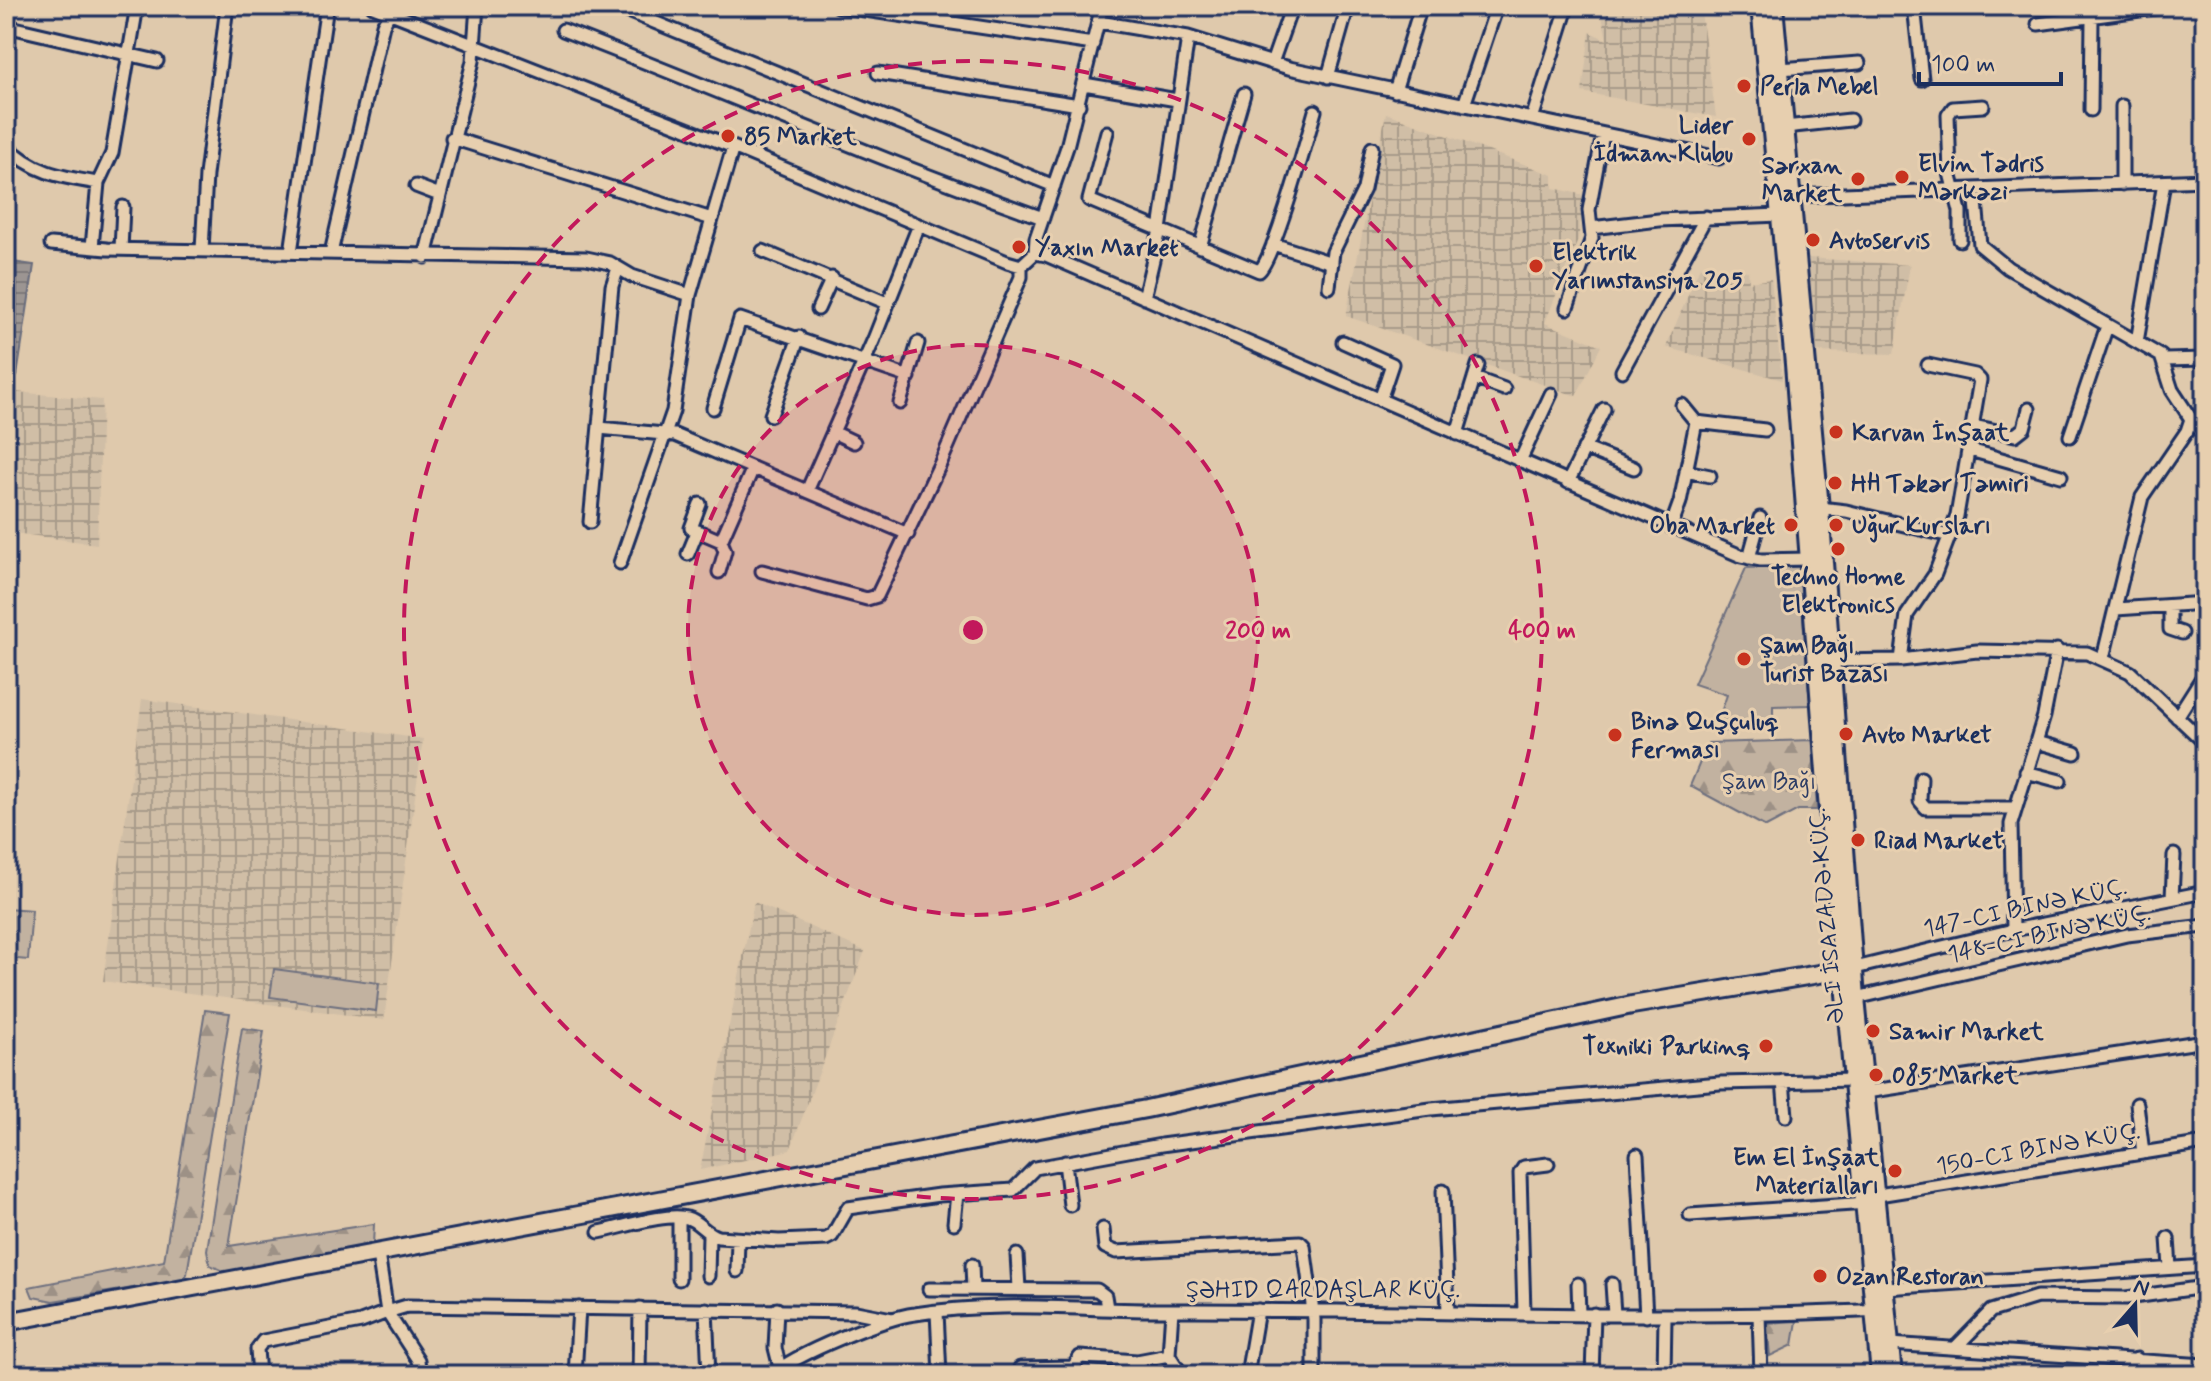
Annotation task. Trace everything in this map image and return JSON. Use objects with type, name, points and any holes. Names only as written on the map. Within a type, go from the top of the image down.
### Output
[{"type":"main road","points":[[1760,6],[1787,214]]},
{"type":"main road","points":[[1774,6],[1785,127],[1785,196]]},
{"type":"main road","name":"ƏLI İSAZADƏ KÜÇ.","points":[[1787,214],[1820,508],[1817,558],[1830,661],[1851,998],[1853,1080],[1872,1199]]},
{"type":"main road","name":"ƏLI İSAZADƏ KÜÇ.","points":[[1787,214],[1849,969]]},
{"type":"main road","points":[[6,1322],[1146,1109],[1632,1005],[1849,969]]},
{"type":"main road","name":"ƏLI İSAZADƏ KÜÇ.","points":[[1851,998],[1866,1092],[1882,1310],[1880,1375]]},
{"type":"main road","name":"ƏLI İSAZADƏ KÜÇ.","points":[[1882,1310],[1893,1375]]},
{"type":"street","points":[[92,247],[98,183],[112,153],[137,6]]},
{"type":"street","points":[[202,250],[206,175],[227,6]]},
{"type":"street","points":[[291,252],[327,6]]},
{"type":"street","points":[[373,6],[392,9],[1021,266]]},
{"type":"street","points":[[425,257],[437,194],[473,61],[477,6]]},
{"type":"street","points":[[615,6],[1054,186]]},
{"type":"street","points":[[838,6],[1093,44]]},
{"type":"street","points":[[762,571],[873,600],[908,534],[1021,277],[1021,266],[1035,253],[1079,105],[1102,6]]},
{"type":"street","points":[[1272,63],[1292,6]]},
{"type":"street","points":[[1328,77],[1348,6]]},
{"type":"street","points":[[1395,91],[1421,6]]},
{"type":"street","points":[[1464,105],[1497,6]]},
{"type":"street","points":[[1914,6],[1922,79]]},
{"type":"street","points":[[2038,24],[2169,6]]},
{"type":"street","points":[[331,253],[379,40],[392,9]]},
{"type":"street","points":[[1532,119],[1565,14]]},
{"type":"street","points":[[2091,110],[2092,19]]},
{"type":"street","points":[[1099,22],[1188,37],[1328,77],[1719,158]]},
{"type":"street","points":[[6,26],[157,61]]},
{"type":"street","points":[[563,30],[711,87],[851,147],[1043,218]]},
{"type":"street","points":[[1144,298],[1160,230],[1188,37]]},
{"type":"street","points":[[1780,69],[1859,63]]},
{"type":"street","points":[[878,73],[1079,105]]},
{"type":"street","points":[[1084,84],[1177,100]]},
{"type":"street","points":[[1200,247],[1244,94]]},
{"type":"street","points":[[1960,240],[1960,211],[1950,173],[1949,111],[1983,106]]},
{"type":"street","points":[[2122,106],[2122,184]]},
{"type":"street","points":[[1107,132],[1089,200],[1259,271],[1264,268],[1273,244],[1315,111]]},
{"type":"street","points":[[1785,127],[1850,120]]},
{"type":"street","points":[[1567,308],[1589,249],[1589,210],[1603,134]]},
{"type":"street","points":[[452,138],[712,219]]},
{"type":"street","points":[[6,145],[22,160],[45,174],[98,183]]},
{"type":"street","points":[[620,563],[666,433],[679,383],[690,295],[733,147]]},
{"type":"street","points":[[1329,287],[1336,243],[1364,189],[1372,148]]},
{"type":"street","points":[[1785,196],[2205,180]]},
{"type":"street","points":[[2137,342],[2164,182]]},
{"type":"street","points":[[416,186],[437,194]]},
{"type":"street","points":[[1975,190],[1977,239],[1985,250],[2164,360],[2205,359]]},
{"type":"street","points":[[121,249],[123,207]]},
{"type":"street","points":[[1591,228],[1706,217],[1787,214]]},
{"type":"street","points":[[1622,371],[1706,217]]},
{"type":"street","points":[[807,491],[919,225]]},
{"type":"street","points":[[51,244],[121,249],[425,257],[586,258],[600,260],[690,295]]},
{"type":"street","points":[[1273,244],[1332,263]]},
{"type":"street","points":[[763,251],[887,303]]},
{"type":"street","points":[[1035,253],[1749,558],[1817,558]]},
{"type":"street","points":[[590,522],[612,286],[618,268]]},
{"type":"street","points":[[818,309],[832,278]]},
{"type":"street","points":[[713,408],[736,322],[745,319],[909,377]]},
{"type":"street","points":[[2070,436],[2107,326]]},
{"type":"street","points":[[771,415],[799,337]]},
{"type":"street","points":[[1343,342],[1392,364],[1380,400]]},
{"type":"street","points":[[900,403],[918,343]]},
{"type":"street","points":[[2164,360],[2165,374],[2189,414],[2191,423],[2205,432]]},
{"type":"street","points":[[1457,434],[1478,365]]},
{"type":"street","points":[[1901,660],[1907,615],[1935,574],[1962,498],[1979,377],[1928,365]]},
{"type":"street","points":[[1474,378],[1504,389]]},
{"type":"street","points":[[1520,461],[1551,394]]},
{"type":"street","points":[[1682,405],[1696,422],[1765,430]]},
{"type":"street","points":[[1568,482],[1604,409]]},
{"type":"street","points":[[1974,426],[2015,435],[2024,428],[2029,409]]},
{"type":"street","points":[[1671,527],[1696,422]]},
{"type":"street","points":[[2103,658],[2142,497],[2191,423]]},
{"type":"street","points":[[599,428],[666,433],[908,534]]},
{"type":"street","points":[[833,432],[854,442]]},
{"type":"street","points":[[1584,448],[1634,468]]},
{"type":"street","points":[[1970,450],[2061,476]]},
{"type":"street","points":[[721,541],[753,468]]},
{"type":"street","points":[[1686,471],[1710,476]]},
{"type":"street","points":[[700,504],[691,528],[721,541],[726,547],[719,572]]},
{"type":"street","points":[[1820,508],[1846,511],[1950,536]]},
{"type":"street","points":[[1749,558],[1760,518]]},
{"type":"street","points":[[688,554],[697,532]]},
{"type":"street","points":[[2116,609],[2170,608],[2205,603]]},
{"type":"street","points":[[2170,608],[2170,629],[2182,633]]},
{"type":"street","points":[[2013,930],[2010,842],[2014,808],[2037,742],[2057,650]]},
{"type":"street","points":[[1830,661],[1901,660],[1977,651],[2057,650],[2103,658],[2130,672],[2205,743]]},
{"type":"street","points":[[2177,717],[2205,673]]},
{"type":"street","points":[[2037,742],[2075,753]]},
{"type":"street","points":[[2026,772],[2060,781]]},
{"type":"street","points":[[1921,778],[1920,801],[1926,808],[2014,808]]},
{"type":"street","points":[[2172,898],[2174,855]]},
{"type":"street","name":"147-CI BINƏ KÜÇ.","points":[[1849,969],[2013,930],[2205,892]]},
{"type":"street","name":"148-CI BINƏ KÜÇ.","points":[[1851,998],[2127,935],[2205,926]]},
{"type":"street","points":[[1866,1092],[2205,1041]]},
{"type":"street","points":[[599,1232],[679,1217],[693,1221],[709,1235],[738,1239],[826,1239],[832,1236],[848,1208],[1013,1190],[1035,1168],[1161,1145],[1444,1107],[1720,1083],[1853,1080]]},
{"type":"street","points":[[1783,1081],[1786,1116]]},
{"type":"street","points":[[2137,1104],[2143,1153]]},
{"type":"street","name":"150-CI BINƏ KÜÇ.","points":[[1690,1215],[1872,1199],[2205,1143]]},
{"type":"street","points":[[1637,1155],[1646,1316]]},
{"type":"street","points":[[1065,1162],[1070,1205]]},
{"type":"street","points":[[1524,1312],[1520,1173],[1524,1167],[1548,1164]]},
{"type":"street","points":[[1443,1191],[1448,1311]]},
{"type":"street","points":[[954,1223],[957,1194]]},
{"type":"street","points":[[679,1217],[679,1279]]},
{"type":"street","points":[[1103,1229],[1105,1247],[1116,1252],[1300,1242],[1304,1246],[1313,1310],[1314,1375]]},
{"type":"street","points":[[708,1276],[709,1235]]},
{"type":"street","points":[[2168,1238],[2170,1268]]},
{"type":"street","points":[[737,1271],[738,1239]]},
{"type":"street","points":[[378,1254],[387,1312],[418,1360],[420,1375]]},
{"type":"street","points":[[1017,1255],[1019,1288]]},
{"type":"street","points":[[972,1265],[973,1289]]},
{"type":"street","points":[[1880,1288],[2205,1266]]},
{"type":"street","points":[[1578,1284],[1579,1314]]},
{"type":"street","points":[[1612,1284],[1614,1314]]},
{"type":"street","points":[[1957,1346],[1991,1311],[2037,1297],[2126,1298],[2205,1287]]},
{"type":"street","points":[[929,1289],[1097,1290],[1105,1296],[1107,1308]]},
{"type":"street","points":[[256,1374],[257,1349],[263,1341],[361,1322],[407,1306],[777,1309],[876,1313],[892,1319]]},
{"type":"street","points":[[575,1375],[579,1308]]},
{"type":"street","points":[[639,1375],[640,1308]]},
{"type":"street","name":"ŞƏHID QARDAŞLAR KÜÇ.","points":[[776,1371],[892,1319],[937,1312],[1107,1308],[1524,1312],[1665,1317],[1882,1310]]},
{"type":"street","points":[[706,1309],[709,1375]]},
{"type":"street","points":[[776,1371],[777,1309]]},
{"type":"street","points":[[1172,1310],[1169,1355],[1180,1372],[1192,1375]]},
{"type":"street","points":[[1247,1375],[1258,1310]]},
{"type":"street","points":[[937,1312],[940,1375]]},
{"type":"street","points":[[1592,1375],[1594,1314]]},
{"type":"street","points":[[1759,1315],[1761,1375]]},
{"type":"street","points":[[1664,1375],[1665,1317]]},
{"type":"street","points":[[1890,1344],[1957,1346],[2205,1365]]},
{"type":"street","points":[[1020,1368],[1073,1371],[1080,1357],[1137,1361],[1169,1355]]},
{"type":"street","points":[[2137,1359],[2137,1375]]},
{"type":"shaded area","points":[[1600,6],[1700,6],[1716,117],[1582,92],[1590,32],[1607,40]]},
{"type":"shaded area","name":"Elektrik Yarımstansiya 205","points":[[1386,113],[1553,175],[1553,188],[1584,195],[1578,240],[1545,323],[1601,346],[1576,396],[1346,316]]},
{"type":"shaded area","points":[[1809,258],[1910,265],[1894,354],[1817,352]]},
{"type":"shaded area","points":[[6,261],[34,265],[17,376],[6,374]]},
{"type":"shaded area","points":[[1700,267],[1748,271],[1749,282],[1771,279],[1782,380],[1666,347]]},
{"type":"shaded area","points":[[6,391],[102,400],[97,544],[6,532]]},
{"type":"shaded area","points":[[142,699],[423,739],[384,1020],[103,981]]},
{"type":"shaded area","points":[[754,902],[865,951],[790,1150],[700,1170]]},
{"type":"green space","points":[[1799,566],[1810,705],[1773,706],[1773,729],[1720,731],[1719,718],[1727,695],[1694,684],[1746,568]]},
{"type":"green space","name":"Şam Bağı","points":[[1813,740],[1817,810],[1798,810],[1766,827],[1690,786],[1708,743]]},
{"type":"green space","points":[[6,908],[32,910],[28,960],[6,958]]},
{"type":"green space","points":[[274,969],[379,983],[376,1011],[270,997]]},
{"type":"green space","points":[[205,1010],[230,1013],[187,1274],[182,1280],[53,1301],[33,1297],[29,1287],[164,1261]]},
{"type":"green space","points":[[242,1028],[264,1031],[229,1246],[374,1224],[373,1245],[226,1272],[210,1265],[207,1250]]},
{"type":"green space","points":[[1797,1321],[1793,1345],[1770,1356],[1767,1323]]},
{"type":"place","name":"Perla Mebel","points":[[1744,86]]},
{"type":"place","name":"85 Market","points":[[728,136]]},
{"type":"place","name":"Lider İdman Klubu","points":[[1749,139]]},
{"type":"place","name":"Elvin Tədris Mərkəzi","points":[[1902,177]]},
{"type":"place","name":"Sərxan Market","points":[[1858,179]]},
{"type":"place","name":"Avtoservis","points":[[1813,240]]},
{"type":"place","name":"Yaxın Market","points":[[1019,247]]},
{"type":"place","name":"Elektrik Yarımstansiya 205","points":[[1536,266]]},
{"type":"place","name":"Karvan İnşaat","points":[[1836,432]]},
{"type":"place","name":"HH Təkər Təmiri","points":[[1835,483]]},
{"type":"place","name":"Oba Market","points":[[1791,525]]},
{"type":"place","name":"Uğur Kursları","points":[[1836,525]]},
{"type":"place","name":"Techno Home Elektronics","points":[[1838,549]]},
{"type":"place","name":"Şam Bağı Turist Bazası","points":[[1744,659]]},
{"type":"place","name":"Avto Market","points":[[1846,734]]},
{"type":"place","name":"Binə Quşçuluq Ferması","points":[[1615,735]]},
{"type":"place","name":"Riad Market","points":[[1858,840]]},
{"type":"place","name":"Samir Market","points":[[1873,1031]]},
{"type":"place","name":"Texniki Parkinq","points":[[1766,1046]]},
{"type":"place","name":"085 Market","points":[[1876,1075]]},
{"type":"place","name":"Em El İnşaat Materialları","points":[[1895,1171]]},
{"type":"place","name":"Ozan Restoran","points":[[1820,1276]]}]
